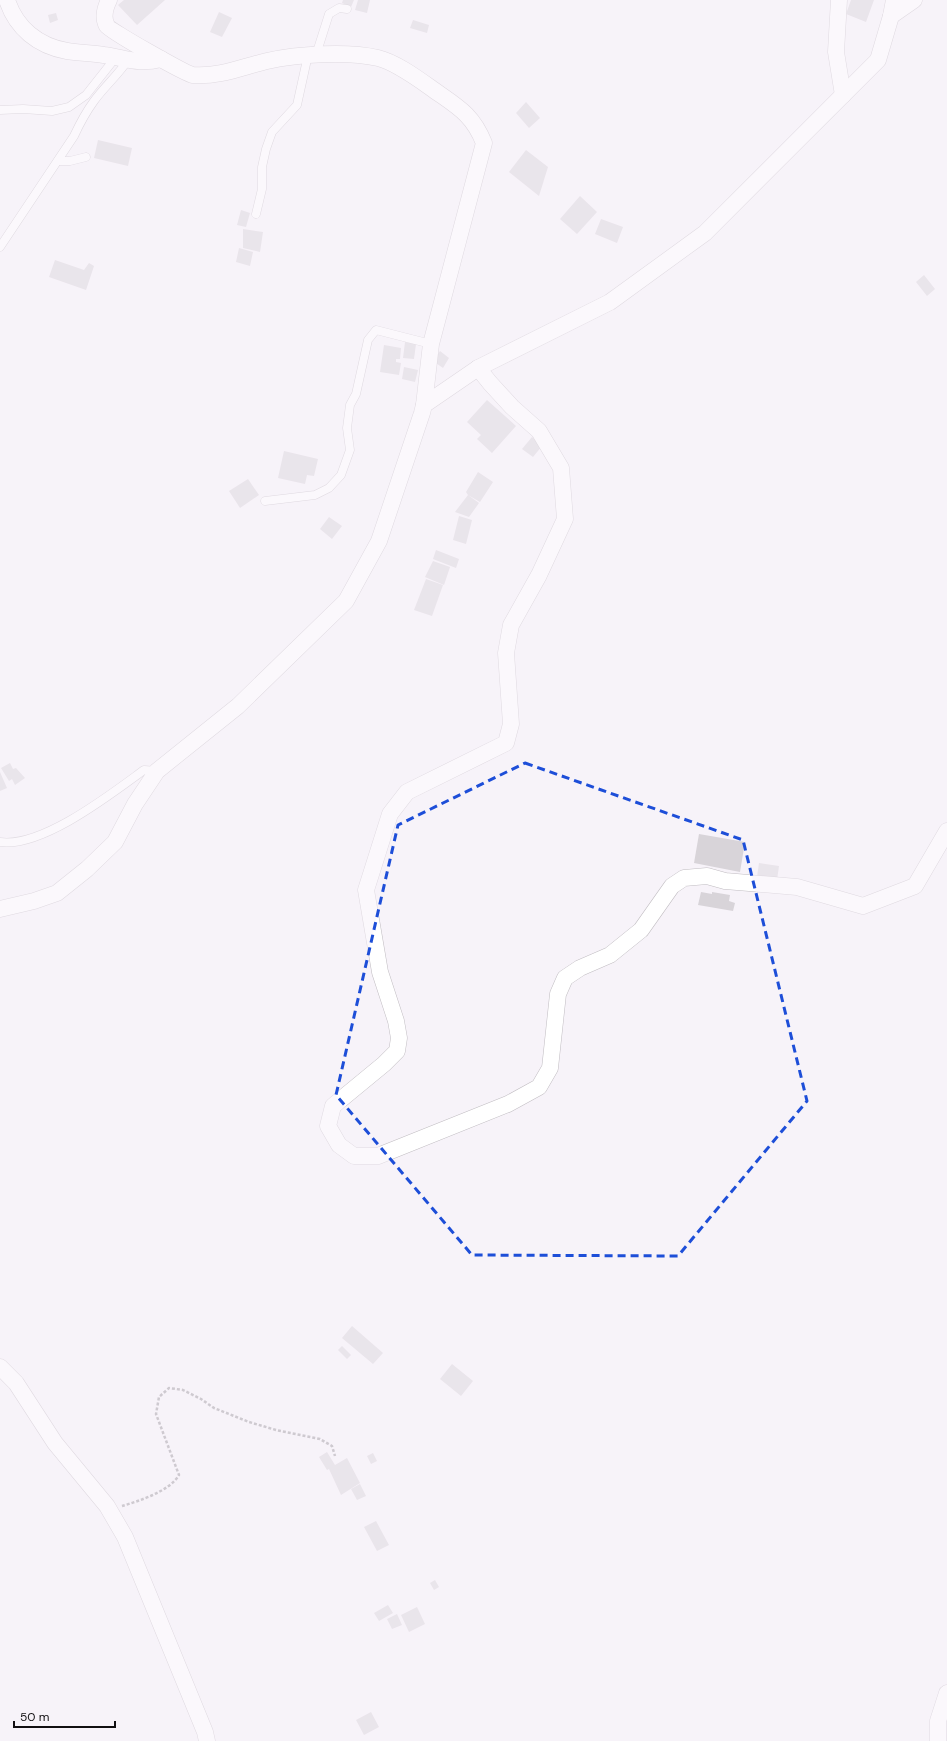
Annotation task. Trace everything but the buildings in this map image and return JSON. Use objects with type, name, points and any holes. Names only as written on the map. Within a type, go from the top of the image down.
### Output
[{"type":"street","points":[[7,0],[11,10],[24,31],[44,44],[66,51],[148,63],[161,59]]},
{"type":"street","points":[[0,909],[34,901],[57,893],[87,869],[115,842],[135,804],[157,771],[238,706],[346,601],[378,541],[422,413],[431,344],[484,143],[478,130],[465,112],[410,74],[380,58],[344,53],[312,55],[268,60],[224,73],[192,75],[169,65],[140,46],[114,33],[107,27],[104,15],[109,0]]},
{"type":"street","points":[[839,0],[836,52],[844,95]]},
{"type":"street","points":[[424,405],[478,368],[610,302],[705,233],[878,60],[891,16],[894,0]]},
{"type":"street","points":[[891,16],[914,0]]},
{"type":"street","points":[[478,368],[490,384],[539,431],[543,437],[560,468],[565,519],[539,575],[511,625],[506,653],[511,724],[506,743],[407,792],[390,814],[366,890],[380,972],[396,1021],[399,1038],[397,1051],[333,1106],[328,1126],[339,1145],[354,1156],[378,1156],[508,1104],[539,1087],[550,1068],[558,994],[565,978],[580,968],[610,955],[641,930],[672,886],[684,878],[707,876],[725,881],[797,887],[863,906],[915,886],[947,831]]},
{"type":"street","points":[[0,1367],[16,1383],[55,1443],[113,1514],[125,1537],[205,1732],[207,1741]]},
{"type":"street","points":[[938,1741],[938,1721],[947,1693]]},
{"type":"lane","points":[[256,214],[262,189],[262,167],[272,132],[297,106],[312,55],[329,14],[339,8],[347,9]]},
{"type":"lane","points":[[0,110],[23,109],[52,111],[69,107],[86,95],[122,58]]},
{"type":"lane","points":[[0,247],[58,161],[95,100],[121,71],[122,58]]},
{"type":"lane","points":[[58,161],[86,157]]},
{"type":"lane","points":[[264,501],[316,495],[329,488],[341,475],[350,450],[347,428],[350,405],[356,394],[368,340],[376,330],[431,344]]},
{"type":"lane","points":[[0,842],[10,844],[42,834],[103,801],[144,770],[157,771]]},
{"type":"path","points":[[113,1514],[122,1506],[140,1501],[175,1482],[179,1475],[156,1414],[159,1397],[170,1388],[183,1390],[201,1398],[214,1408],[249,1422],[276,1430],[320,1439],[332,1446],[334,1456]]},
{"type":"highlighted area","points":[[525,763],[743,840],[807,1101],[678,1256],[472,1255],[336,1095],[398,825]]}]
